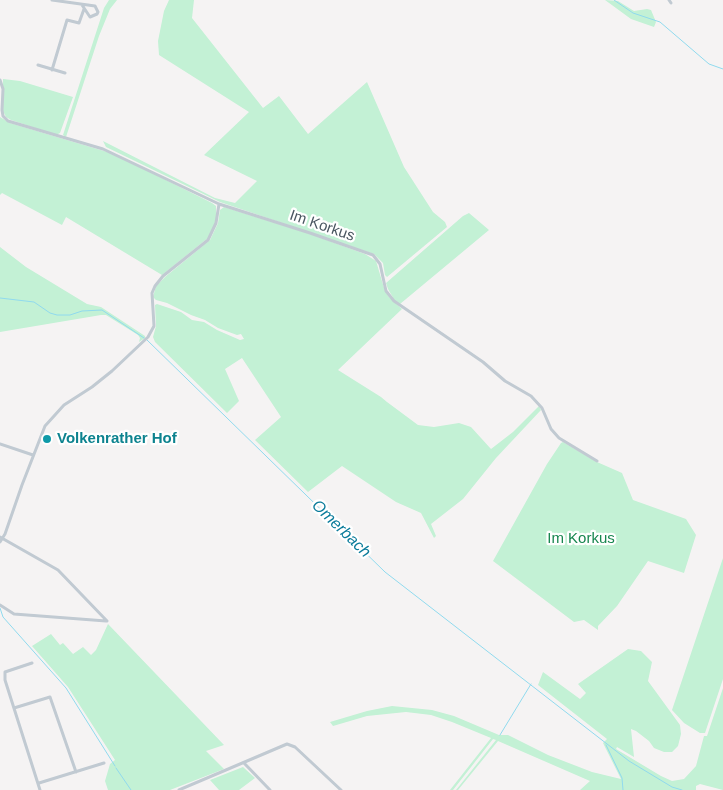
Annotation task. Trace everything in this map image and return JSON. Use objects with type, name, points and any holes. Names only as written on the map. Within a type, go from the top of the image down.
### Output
[{"type":"street","points":[[52,0],[82,4],[95,6],[98,12],[90,17],[82,4]]},
{"type":"street","points":[[52,70],[67,20],[79,23],[84,9]]},
{"type":"street","points":[[38,66],[65,73]]},
{"type":"street","name":"Im Korkus","points":[[0,80],[2,86],[2,112],[4,118],[10,122],[103,149],[219,204],[301,230],[373,256],[380,264],[386,291],[394,302],[476,357],[505,381],[531,396],[542,408],[551,429],[559,438],[597,461]]},
{"type":"street","points":[[0,605],[14,614],[107,621],[58,570],[1,539],[45,426],[64,405],[112,371],[146,339],[154,326],[152,292],[155,286],[163,276],[208,240],[216,222],[219,204]]},
{"type":"street","points":[[0,444],[33,455]]},
{"type":"street","points":[[32,662],[5,672],[5,680],[40,790]]},
{"type":"street","points":[[14,708],[50,697],[76,772]]},
{"type":"street","points":[[179,790],[189,788],[249,759],[286,744],[295,747],[341,790]]},
{"type":"street","points":[[38,783],[104,763]]},
{"type":"street","points":[[244,763],[270,790]]},
{"type":"green space","points":[[109,0],[117,0],[110,9],[99,36],[66,137],[63,135],[104,8]]},
{"type":"green space","points":[[169,0],[194,0],[192,18],[263,108],[279,96],[308,134],[367,82],[404,167],[433,212],[445,222],[447,227],[387,277],[383,263],[374,254],[220,202],[106,147],[103,141],[215,198],[235,203],[257,181],[204,155],[249,112],[159,55],[158,41],[164,11]]},
{"type":"green space","points":[[605,0],[618,1],[634,11],[651,10],[656,22],[654,27],[631,19]]},
{"type":"green space","points":[[3,79],[20,81],[73,97],[60,133],[56,135],[6,117],[2,109]]},
{"type":"green space","points":[[0,117],[10,123],[114,154],[212,203],[216,206],[216,222],[208,238],[162,275],[66,217],[62,225],[2,193],[0,195]]},
{"type":"green space","points":[[224,207],[310,234],[365,254],[376,261],[385,291],[402,309],[338,370],[381,397],[418,425],[434,427],[459,423],[471,427],[491,449],[513,432],[539,406],[541,410],[496,458],[463,499],[431,524],[436,536],[434,538],[421,513],[396,502],[342,466],[308,492],[255,440],[281,417],[242,358],[225,369],[239,401],[227,413],[155,342],[153,337],[156,326],[155,305],[157,304],[181,312],[192,320],[204,322],[240,340],[244,339],[241,334],[237,335],[218,328],[205,320],[156,300],[153,297],[156,286],[165,277],[210,240],[218,223],[220,210]]},
{"type":"green space","points":[[469,213],[489,230],[400,304],[395,301],[386,283],[463,216]]},
{"type":"green space","points":[[0,247],[26,267],[87,304],[101,307],[145,336],[145,338],[139,342],[140,338],[138,335],[106,315],[0,332]]},
{"type":"green space","name":"Im Korkus","points":[[563,442],[597,462],[622,473],[633,500],[686,519],[696,535],[684,573],[648,561],[617,606],[598,626],[598,630],[584,620],[574,622],[493,561],[547,464]]},
{"type":"green space","points":[[723,558],[723,679],[705,733],[700,733],[684,723],[672,710]]},
{"type":"green space","points":[[108,624],[224,745],[206,751],[224,769],[170,790],[108,790],[105,781],[110,764],[115,760],[68,687],[32,646],[51,634],[60,645],[63,643],[73,654],[83,647],[91,655],[96,650]]},
{"type":"green space","points":[[628,649],[641,651],[652,662],[648,681],[680,725],[681,734],[678,746],[672,752],[664,752],[654,748],[649,741],[631,729],[634,757],[617,747],[616,749],[672,781],[684,779],[696,766],[704,736],[707,736],[723,688],[723,790],[700,784],[696,786],[696,790],[580,790],[590,781],[498,741],[458,790],[456,790],[496,740],[493,739],[453,790],[450,790],[491,738],[431,715],[406,712],[367,716],[333,726],[330,722],[392,706],[432,710],[454,716],[499,735],[508,735],[548,755],[592,772],[621,779],[603,743],[607,739],[538,685],[543,672],[580,699],[586,693],[578,684]]},
{"type":"green space","points":[[243,767],[255,778],[239,790],[219,790],[210,780]]},
{"type":"waterway","points":[[614,0],[633,13],[660,22],[709,64],[723,69]]},
{"type":"waterway","name":"Omerbach","points":[[0,298],[34,302],[50,313],[57,315],[102,310],[144,338]]},
{"type":"waterway","name":"Omerbach","points":[[147,340],[385,572],[629,761],[672,787],[682,790]]},
{"type":"waterway","points":[[0,608],[3,617],[66,688],[115,766]]},
{"type":"waterway","points":[[500,735],[531,684]]},
{"type":"waterway","points":[[606,745],[622,778],[623,790]]},
{"type":"waterway","points":[[116,768],[131,790]]},
{"type":"place","name":"Volkenrather Hof","points":[[47,439]]}]
